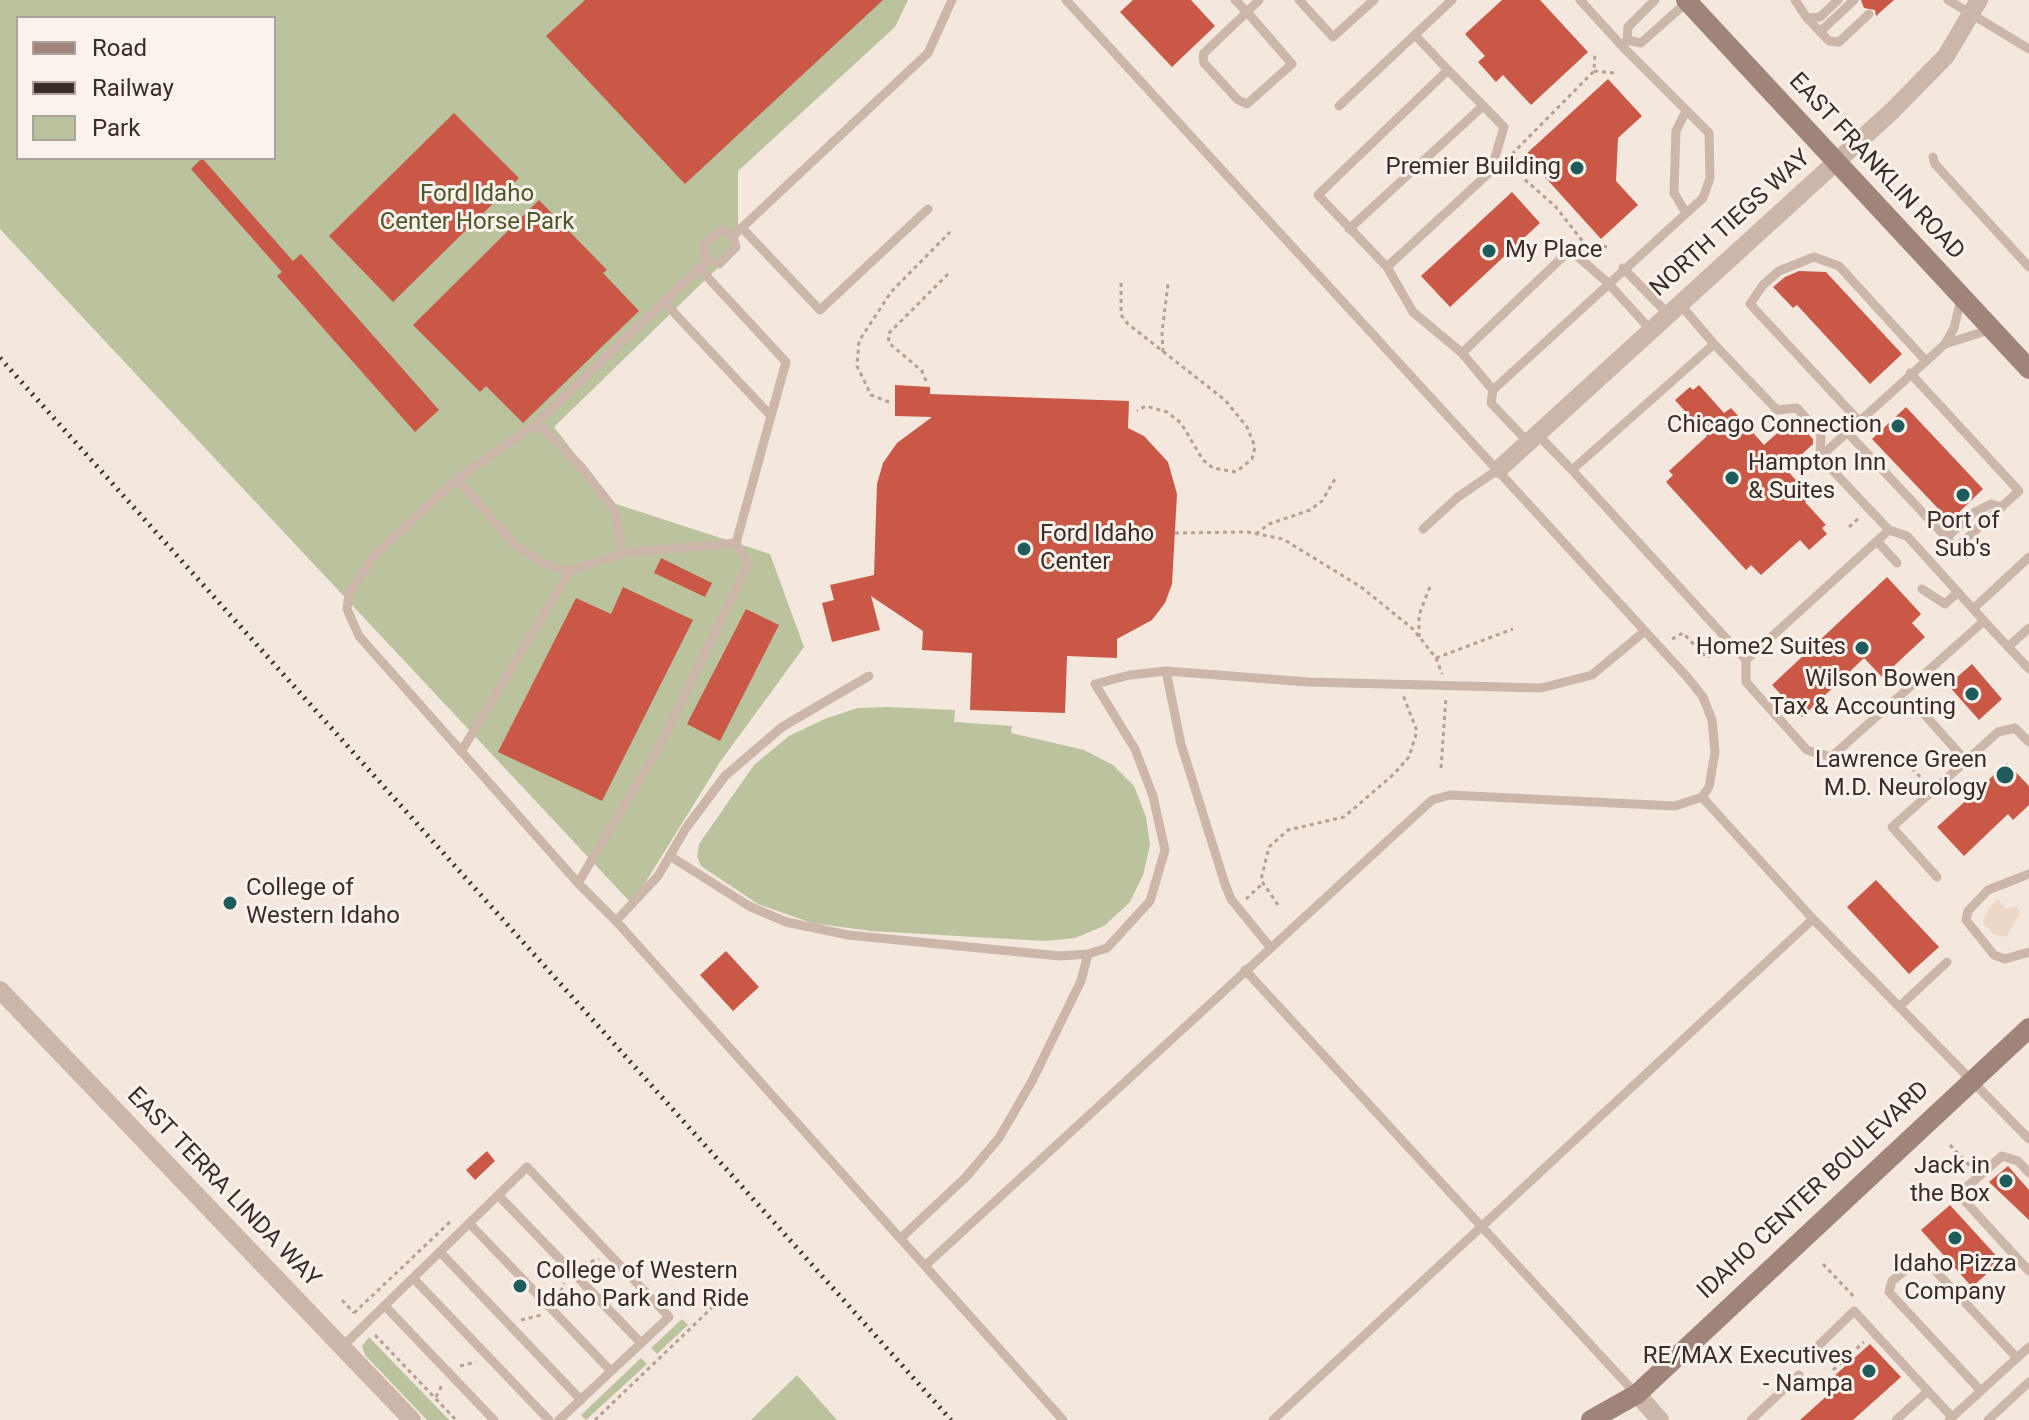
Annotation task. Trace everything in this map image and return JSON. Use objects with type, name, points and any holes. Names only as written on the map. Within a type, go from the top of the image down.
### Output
[{"type":"main road","name":"EAST FRANKLIN ROAD","points":[[1686,1],[2028,367]]},
{"type":"main road","name":"IDAHO CENTER BOULEVARD","points":[[1620,1420],[1637,1394],[2029,1028]]},
{"type":"main road","name":"IDAHO CENTER BOULEVARD","points":[[1591,1420],[1637,1394]]},
{"type":"street","name":"NORTH TIEGS WAY","points":[[1499,469],[1835,162],[1946,56],[1976,7]]},
{"type":"street","name":"EAST TERRA LINDA WAY","points":[[0,990],[412,1420]]},
{"type":"street","points":[[1637,1394],[1660,1420]]},
{"type":"lane","points":[[733,236],[928,53],[952,0]]},
{"type":"lane","points":[[927,1264],[1432,800],[1450,795],[1490,795],[1675,806],[1702,797],[1709,787],[1715,752],[1712,720],[1703,697],[1659,646],[1066,0]]},
{"type":"lane","points":[[1235,0],[1247,12],[1292,64],[1247,104],[1238,100],[1204,63],[1203,57],[1247,12],[1259,0]]},
{"type":"lane","points":[[1299,0],[1333,37],[1374,0]]},
{"type":"lane","points":[[1339,106],[1452,0]]},
{"type":"lane","points":[[1580,0],[1624,43],[1685,113],[1709,133],[1710,178],[1703,198],[1607,282],[1493,390],[1491,403],[1572,470],[1746,660],[1746,682],[1807,750],[1831,757],[1984,621]]},
{"type":"lane","points":[[1624,43],[1628,27],[1655,0]]},
{"type":"lane","points":[[1795,0],[1829,41],[1839,42],[1869,14]]},
{"type":"lane","points":[[1807,18],[1820,17],[1838,0]]},
{"type":"lane","points":[[1820,32],[1854,0]]},
{"type":"lane","points":[[1948,0],[1976,7],[2029,49]]},
{"type":"lane","points":[[1624,43],[1641,43],[1686,1]]},
{"type":"lane","points":[[1387,267],[1491,171],[1504,127],[1415,35]]},
{"type":"lane","points":[[1448,70],[1318,195],[1387,267],[1413,312],[1462,353],[1493,390]]},
{"type":"lane","points":[[1349,229],[1483,106]]},
{"type":"lane","points":[[1685,113],[1676,131],[1674,193],[1686,213]]},
{"type":"lane","points":[[1933,157],[1935,164],[2029,267]]},
{"type":"lane","points":[[742,228],[820,310],[928,209]]},
{"type":"lane","points":[[721,230],[733,236],[736,247],[719,264],[708,260],[703,245],[721,230]]},
{"type":"lane","points":[[1462,353],[1570,250],[1607,282],[1650,329]]},
{"type":"lane","points":[[1859,421],[1750,304],[1779,271],[1814,257],[1839,266],[1925,360]]},
{"type":"lane","points":[[708,260],[533,426],[457,479],[374,556],[349,593],[347,609],[359,636],[461,752],[927,1264],[1063,1420]]},
{"type":"lane","points":[[578,883],[661,744],[748,564],[736,543],[786,362],[699,268]]},
{"type":"lane","points":[[1623,268],[1714,344],[1777,410],[1797,408],[1821,435],[1820,457],[1889,530],[1907,536],[2029,669]]},
{"type":"lane","points":[[1945,344],[1960,309],[1961,296]]},
{"type":"lane","points":[[664,302],[771,416]]},
{"type":"lane","points":[[1820,457],[1945,344],[1992,329]]},
{"type":"lane","points":[[1572,470],[1714,344]]},
{"type":"lane","points":[[1847,432],[1956,548],[2002,507],[2019,491],[1910,373]]},
{"type":"lane","points":[[533,426],[544,429],[582,468],[614,509],[623,553]]},
{"type":"lane","points":[[1423,529],[1458,497],[1499,469]]},
{"type":"lane","points":[[457,479],[516,546],[543,563],[570,571],[623,553],[736,543]]},
{"type":"lane","points":[[1946,538],[1973,513],[1991,504],[2002,507]]},
{"type":"lane","points":[[1746,660],[1889,530]]},
{"type":"lane","points":[[1877,541],[1897,563]]},
{"type":"lane","points":[[1973,609],[2029,557]]},
{"type":"lane","points":[[461,752],[570,571]]},
{"type":"lane","points":[[1922,589],[1945,604],[1958,592]]},
{"type":"lane","points":[[2008,647],[2029,628]]},
{"type":"lane","points":[[670,856],[749,906],[786,922],[863,937],[1060,956],[1088,954],[1107,948],[1150,901],[1165,850],[1153,796],[1135,749],[1095,684],[1130,675],[1166,671],[1398,684],[1541,688],[1568,684],[1592,675],[1645,631]]},
{"type":"lane","points":[[1166,671],[1181,744],[1225,884],[1237,907],[1270,947]]},
{"type":"lane","points":[[616,921],[658,876],[686,828],[725,776],[782,727],[869,676]]},
{"type":"lane","points":[[1916,705],[1966,761]]},
{"type":"lane","points":[[1937,877],[1892,827],[1998,732],[2015,728],[2029,742]]},
{"type":"lane","points":[[1702,797],[1813,919],[2029,1139]]},
{"type":"lane","points":[[2029,874],[1988,890],[1968,911],[1966,920],[1994,955],[2005,959],[2029,952]]},
{"type":"lane","points":[[1273,1420],[1813,919]]},
{"type":"lane","points":[[902,1237],[966,1177],[999,1138],[1032,1081],[1081,981],[1088,954]]},
{"type":"lane","points":[[1900,1006],[1947,962]]},
{"type":"lane","points":[[1245,970],[1637,1394]]},
{"type":"lane","points":[[2029,1173],[2018,1161],[2002,1156],[1961,1192],[1963,1199],[2029,1271]]},
{"type":"lane","points":[[342,1347],[527,1167],[669,1317],[559,1420]]},
{"type":"lane","points":[[498,1195],[641,1343]]},
{"type":"lane","points":[[469,1223],[611,1371]]},
{"type":"lane","points":[[440,1252],[581,1400]]},
{"type":"lane","points":[[1981,1391],[1889,1292],[1892,1281],[1917,1260],[1927,1262],[2017,1358]]},
{"type":"lane","points":[[413,1278],[549,1420]]},
{"type":"lane","points":[[385,1306],[494,1420]]},
{"type":"lane","points":[[1813,1351],[1854,1311],[1951,1418],[2029,1347]]},
{"type":"lane","points":[[1751,1420],[1799,1375]]},
{"type":"lane","points":[[1988,1420],[2029,1382]]},
{"type":"lane","points":[[1896,1420],[1928,1391]]},
{"type":"path","points":[[1595,52],[1594,71],[1513,153],[1523,178],[1556,207],[1587,245],[1609,247]]},
{"type":"path","points":[[1594,71],[1615,73]]},
{"type":"path","points":[[889,402],[871,395],[857,366],[859,341],[891,292],[950,232]]},
{"type":"path","points":[[1585,262],[1587,245]]},
{"type":"path","points":[[926,381],[922,371],[889,343],[888,334],[948,274]]},
{"type":"path","points":[[1121,283],[1121,315],[1128,324],[1225,400],[1247,427],[1255,447],[1252,459],[1236,472],[1213,468],[1203,460],[1181,423],[1167,412],[1146,406],[1137,411]]},
{"type":"path","points":[[1163,352],[1162,332],[1168,284]]},
{"type":"path","points":[[1256,534],[1269,524],[1310,510],[1322,501],[1335,479]]},
{"type":"path","points":[[1849,527],[1860,517]]},
{"type":"path","points":[[1175,533],[1256,534],[1283,539],[1361,587],[1419,637],[1436,658],[1446,686],[1441,768]]},
{"type":"path","points":[[1419,637],[1419,615],[1431,584]]},
{"type":"path","points":[[1436,658],[1513,629]]},
{"type":"path","points":[[1659,646],[1683,633],[1707,658],[1719,647]]},
{"type":"path","points":[[1278,905],[1263,883],[1262,866],[1269,847],[1288,830],[1344,817],[1409,757],[1417,731],[1398,684]]},
{"type":"path","points":[[1912,768],[1933,790]]},
{"type":"path","points":[[1237,907],[1263,883]]},
{"type":"path","points":[[1950,1145],[1973,1169]]},
{"type":"path","points":[[342,1300],[356,1315],[459,1213]]},
{"type":"path","points":[[595,1420],[720,1300]]},
{"type":"path","points":[[375,1335],[456,1420]]},
{"type":"path","points":[[435,1398],[446,1370],[490,1358]]},
{"type":"green space","name":"Ford Idaho Center Horse Park","points":[[0,0],[908,0],[895,27],[738,171],[738,248],[554,427],[613,503],[770,554],[804,647],[720,762],[632,904],[0,229]]},
{"type":"green space","points":[[858,708],[955,710],[954,722],[1012,726],[1011,733],[1084,750],[1113,765],[1134,786],[1146,817],[1150,845],[1143,875],[1130,902],[1104,926],[1075,938],[1045,941],[871,931],[812,923],[758,904],[701,866],[697,856],[699,844],[754,765],[789,736],[827,718]]},
{"type":"green space","points":[[682,1319],[688,1325],[657,1354],[651,1348]]},
{"type":"green space","points":[[369,1337],[449,1420],[427,1420],[365,1355],[362,1346]]},
{"type":"green space","points":[[641,1358],[647,1364],[586,1420],[581,1415]]},
{"type":"green space","points":[[797,1375],[837,1420],[751,1420]]},
{"type":"shaded area","points":[[1998,899],[2006,909],[2017,906],[2020,914],[2006,937],[1993,934],[1983,922],[1988,909]]},
{"type":"building","points":[[585,0],[883,0],[685,184],[546,36]]},
{"type":"building","points":[[1133,0],[1191,0],[1215,26],[1172,67],[1120,12]]},
{"type":"building","points":[[1502,0],[1540,0],[1588,52],[1531,105],[1503,75],[1496,82],[1478,62],[1485,56],[1465,34]]},
{"type":"building","points":[[1861,0],[1894,0],[1876,16],[1875,10],[1864,8]]},
{"type":"building","name":"Premier Building","points":[[1608,79],[1642,116],[1618,138],[1616,181],[1638,205],[1601,239],[1525,155]]},
{"type":"building","points":[[454,113],[519,178],[393,302],[329,236]]},
{"type":"building","points":[[204,160],[293,261],[301,254],[439,410],[415,432],[277,276],[282,272],[191,169]]},
{"type":"building","points":[[1512,192],[1540,223],[1450,307],[1421,276]]},
{"type":"building","points":[[539,200],[607,270],[603,273],[639,311],[523,423],[486,386],[480,392],[413,325]]},
{"type":"building","points":[[1799,271],[1826,272],[1902,354],[1870,384],[1797,305],[1793,308],[1773,287]]},
{"type":"building","name":"Ford Idaho Center","points":[[895,385],[930,387],[930,394],[1129,401],[1128,428],[1144,436],[1168,462],[1177,494],[1172,584],[1165,603],[1152,620],[1117,639],[1117,658],[1067,656],[1065,713],[970,710],[972,653],[922,650],[923,631],[871,596],[880,630],[832,642],[822,603],[834,600],[830,585],[874,575],[877,484],[883,463],[897,443],[932,417],[895,416]]},
{"type":"building","name":"Hampton Inn & Suites","points":[[1699,385],[1724,413],[1731,408],[1764,445],[1794,418],[1813,439],[1813,444],[1786,469],[1811,497],[1805,502],[1826,525],[1822,528],[1827,534],[1809,550],[1800,540],[1761,575],[1751,565],[1746,570],[1666,482],[1673,475],[1669,471],[1707,436],[1675,400],[1690,387],[1693,390]]},
{"type":"building","points":[[1906,407],[1983,489],[1950,521],[1872,439]]},
{"type":"building","points":[[661,558],[712,583],[705,597],[654,573]]},
{"type":"building","name":"Home2 Suites","points":[[1887,577],[1921,614],[1912,623],[1925,637],[1882,677],[1864,658],[1802,717],[1772,685]]},
{"type":"building","points":[[623,587],[693,620],[602,801],[498,752],[576,598],[611,614]]},
{"type":"building","points":[[746,609],[779,625],[720,741],[687,724]]},
{"type":"building","points":[[1972,664],[2002,699],[1979,720],[1948,685]]},
{"type":"building","points":[[2007,763],[2029,786],[2029,805],[2013,820],[2008,814],[1964,856],[1937,827]]},
{"type":"building","points":[[1876,880],[1939,947],[1909,974],[1847,907]]},
{"type":"building","points":[[726,951],[759,987],[733,1011],[700,975]]},
{"type":"building","points":[[487,1151],[495,1161],[475,1180],[466,1170]]},
{"type":"building","points":[[2008,1166],[2029,1190],[2029,1220],[1989,1182]]},
{"type":"building","points":[[1950,1205],[2001,1261],[1972,1287],[1921,1230]]},
{"type":"building","points":[[1870,1344],[1901,1377],[1853,1420],[1800,1420],[1840,1384],[1833,1377]]},
{"type":"railway","points":[[0,358],[951,1420]]},
{"type":"place","name":"Premier Building","points":[[1577,168]]},
{"type":"place","name":"My Place","points":[[1489,251]]},
{"type":"place","name":"Chicago Connection","points":[[1898,426]]},
{"type":"place","name":"Hampton Inn & Suites","points":[[1732,478]]},
{"type":"place","name":"Port of Sub's","points":[[1963,495]]},
{"type":"place","name":"Ford Idaho Center","points":[[1024,549]]},
{"type":"place","name":"Home2 Suites","points":[[1862,648]]},
{"type":"place","name":"Wilson Bowen Tax & Accounting","points":[[1972,694]]},
{"type":"place","name":"Lawrence Green M.D. Neurology","points":[[2005,775]]},
{"type":"place","name":"College of Western Idaho","points":[[230,903]]},
{"type":"place","name":"Jack in the Box","points":[[2006,1181]]},
{"type":"place","name":"Idaho Pizza Company","points":[[1955,1238]]},
{"type":"place","name":"College of Western Idaho Park and Ride","points":[[520,1286]]},
{"type":"place","name":"RE/MAX Executives - Nampa","points":[[1869,1371]]}]
